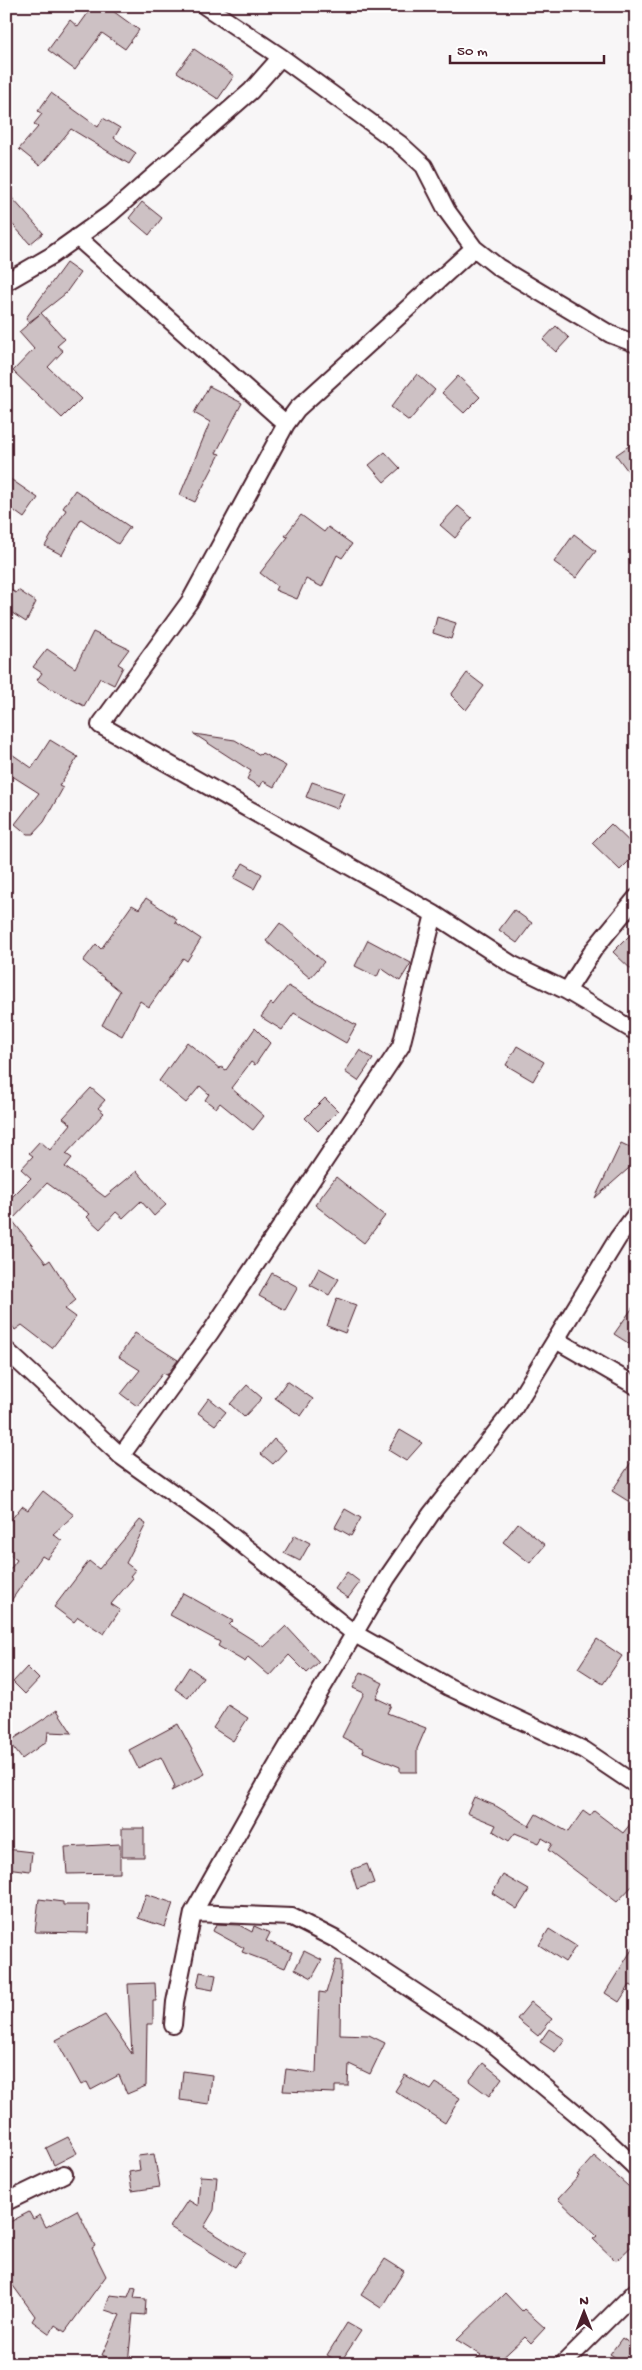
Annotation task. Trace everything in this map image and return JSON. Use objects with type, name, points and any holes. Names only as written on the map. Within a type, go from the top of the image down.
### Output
[{"type":"street","points":[[206,6],[400,144],[424,166],[447,211],[474,248],[506,272],[610,334],[636,344]]},
{"type":"street","points":[[6,282],[51,256],[110,214],[252,90],[281,58]]},
{"type":"street","points":[[77,237],[286,424]]},
{"type":"street","points":[[474,248],[297,409],[286,424],[190,601],[100,725],[434,914],[511,964],[567,991],[636,1032]]},
{"type":"street","points":[[567,991],[594,949],[636,898]]},
{"type":"street","points":[[121,1456],[210,1334],[401,1046],[434,914]]},
{"type":"street","points":[[173,2026],[175,2002],[193,1913],[270,1776],[387,1578],[431,1514],[511,1412],[618,1238],[636,1214]]},
{"type":"street","points":[[556,1340],[636,1386]]},
{"type":"street","points":[[6,1350],[121,1456],[219,1526],[355,1634],[449,1687],[584,1750],[636,1784]]},
{"type":"street","points":[[193,1913],[292,1917],[336,1939],[491,2042],[596,2130],[636,2168]]},
{"type":"street","points":[[6,2202],[64,2174]]},
{"type":"street","points":[[563,2364],[636,2291]]},
{"type":"building","points":[[93,6],[106,6],[139,30],[125,49],[102,33],[75,70],[48,50],[70,20],[78,27]]},
{"type":"building","points":[[194,49],[234,76],[218,99],[177,72]]},
{"type":"building","points":[[51,93],[98,127],[103,118],[120,128],[114,138],[136,153],[129,164],[71,129],[40,166],[19,149],[38,127],[34,124],[42,114],[38,111]]},
{"type":"building","points":[[6,191],[43,233],[30,244],[6,217]]},
{"type":"building","points":[[142,202],[162,218],[149,235],[129,218]]},
{"type":"building","points":[[66,263],[80,273],[65,294],[41,313],[65,339],[57,346],[63,351],[48,367],[81,399],[62,418],[13,371],[34,349],[19,332],[40,314],[29,322],[26,318]]},
{"type":"building","points":[[556,326],[569,338],[556,352],[543,340]]},
{"type":"building","points":[[417,374],[435,390],[409,421],[391,407]]},
{"type":"building","points":[[458,376],[480,397],[464,413],[442,393]]},
{"type":"building","points":[[209,386],[242,403],[216,453],[220,454],[195,502],[180,495],[210,422],[194,413]]},
{"type":"building","points":[[636,441],[636,482],[616,455]]},
{"type":"building","points":[[385,452],[400,468],[384,482],[369,465]]},
{"type":"building","points":[[6,476],[38,498],[24,518],[6,505]]},
{"type":"building","points":[[75,490],[130,527],[118,544],[81,519],[62,555],[45,546],[66,510],[63,508]]},
{"type":"building","points":[[458,506],[472,518],[455,538],[440,525]]},
{"type":"building","points":[[301,515],[324,532],[328,527],[352,544],[342,558],[337,555],[322,587],[306,579],[297,599],[275,590],[277,586],[260,573],[288,537],[285,536]]},
{"type":"building","points":[[574,534],[596,551],[576,578],[554,562]]},
{"type":"building","points":[[6,587],[16,593],[18,590],[36,602],[26,622],[6,609]]},
{"type":"building","points":[[437,617],[456,623],[451,639],[433,633]]},
{"type":"building","points":[[93,632],[129,649],[118,664],[123,667],[114,685],[100,678],[84,706],[37,680],[42,673],[33,667],[47,649],[75,668]]},
{"type":"building","points":[[467,673],[484,686],[466,710],[451,695]]},
{"type":"building","points":[[194,734],[235,740],[260,755],[262,753],[286,766],[274,787],[263,781],[260,787],[247,779],[251,771]]},
{"type":"building","points":[[50,740],[78,757],[59,786],[63,788],[44,822],[33,834],[27,834],[15,824],[39,793],[6,772],[6,750],[32,768]]},
{"type":"building","points":[[312,782],[344,793],[337,809],[306,797]]},
{"type":"building","points":[[611,824],[636,848],[636,854],[620,870],[592,843]]},
{"type":"building","points":[[243,863],[262,874],[254,889],[234,878]]},
{"type":"building","points":[[146,898],[177,919],[175,922],[201,939],[187,961],[183,958],[149,1007],[140,1001],[122,1036],[102,1025],[120,991],[83,961],[96,944],[101,949],[132,905],[139,909]]},
{"type":"building","points":[[514,910],[532,923],[517,943],[499,930]]},
{"type":"building","points":[[280,923],[324,962],[310,978],[266,941]]},
{"type":"building","points":[[636,929],[636,974],[613,952]]},
{"type":"building","points":[[368,940],[411,963],[400,981],[381,968],[377,977],[355,966]]},
{"type":"building","points":[[288,986],[356,1025],[346,1043],[294,1013],[282,1030],[261,1017],[271,1003],[273,1005]]},
{"type":"building","points":[[255,1028],[270,1043],[255,1065],[251,1062],[231,1088],[264,1116],[253,1130],[220,1103],[216,1108],[205,1100],[209,1094],[200,1086],[186,1103],[159,1081],[187,1042],[220,1069],[221,1067],[226,1070]]},
{"type":"building","points":[[517,1046],[544,1062],[533,1081],[506,1065]]},
{"type":"building","points":[[360,1050],[373,1059],[358,1081],[345,1072]]},
{"type":"building","points":[[91,1088],[105,1100],[98,1108],[104,1113],[66,1154],[72,1158],[65,1167],[105,1197],[137,1171],[166,1205],[154,1216],[141,1201],[123,1218],[116,1212],[100,1229],[87,1217],[90,1214],[47,1183],[12,1220],[46,1263],[50,1260],[76,1300],[65,1309],[76,1317],[52,1348],[22,1325],[15,1330],[6,1317],[6,1203],[31,1178],[21,1169],[33,1156],[29,1153],[40,1141],[50,1150],[71,1124],[63,1118]]},
{"type":"building","points":[[325,1098],[338,1111],[318,1131],[305,1118]]},
{"type":"building","points":[[621,1143],[636,1150],[636,1162],[595,1198]]},
{"type":"building","points":[[336,1177],[385,1216],[364,1243],[315,1205]]},
{"type":"building","points":[[319,1268],[339,1279],[329,1295],[310,1285]]},
{"type":"building","points":[[272,1273],[298,1287],[285,1310],[259,1296]]},
{"type":"building","points":[[337,1298],[356,1305],[345,1333],[327,1326]]},
{"type":"building","points":[[636,1303],[636,1348],[614,1334]]},
{"type":"building","points":[[135,1333],[178,1360],[167,1375],[163,1373],[137,1406],[121,1394],[140,1370],[119,1357]]},
{"type":"building","points":[[287,1381],[313,1399],[301,1416],[275,1398]]},
{"type":"building","points":[[247,1385],[262,1398],[244,1417],[230,1404]]},
{"type":"building","points":[[209,1398],[226,1412],[215,1425],[198,1413]]},
{"type":"building","points":[[400,1430],[422,1443],[406,1461],[388,1450]]},
{"type":"building","points":[[274,1439],[286,1450],[273,1464],[261,1454]]},
{"type":"building","points":[[636,1455],[636,1506],[612,1491]]},
{"type":"building","points":[[43,1491],[74,1515],[53,1534],[62,1541],[47,1559],[42,1556],[6,1608],[6,1575],[17,1560],[6,1552],[6,1526],[22,1506],[28,1510]]},
{"type":"building","points":[[345,1509],[361,1518],[351,1536],[335,1527]]},
{"type":"building","points":[[140,1520],[146,1524],[126,1563],[135,1570],[130,1576],[133,1578],[111,1604],[120,1610],[104,1634],[78,1617],[74,1622],[54,1607],[89,1561],[99,1569]]},
{"type":"building","points":[[518,1523],[545,1545],[530,1563],[503,1542]]},
{"type":"building","points":[[295,1535],[310,1543],[300,1561],[284,1553]]},
{"type":"building","points":[[347,1572],[360,1582],[348,1598],[335,1589]]},
{"type":"building","points":[[183,1593],[233,1621],[229,1625],[264,1647],[286,1626],[319,1662],[307,1673],[289,1655],[270,1676],[248,1657],[245,1662],[218,1646],[220,1642],[170,1615]]},
{"type":"building","points":[[597,1639],[622,1656],[603,1684],[578,1668]]},
{"type":"building","points":[[27,1667],[39,1679],[25,1694],[13,1682]]},
{"type":"building","points":[[189,1667],[203,1677],[188,1698],[175,1689]]},
{"type":"building","points":[[361,1672],[383,1683],[376,1698],[391,1705],[387,1713],[426,1728],[417,1749],[417,1772],[400,1772],[400,1767],[363,1752],[364,1749],[342,1737],[364,1693],[353,1688]]},
{"type":"building","points":[[228,1705],[248,1718],[233,1741],[213,1728]]},
{"type":"building","points":[[57,1710],[72,1733],[48,1732],[47,1741],[22,1759],[9,1742]]},
{"type":"building","points":[[178,1724],[205,1774],[171,1791],[175,1786],[161,1757],[138,1768],[129,1750]]},
{"type":"building","points":[[474,1797],[496,1806],[529,1826],[536,1814],[568,1832],[583,1811],[590,1816],[594,1811],[623,1833],[636,1817],[636,1882],[617,1902],[548,1850],[552,1844],[542,1838],[539,1843],[515,1833],[509,1841],[493,1831],[496,1825],[467,1813]]},
{"type":"building","points":[[122,1828],[144,1828],[144,1857],[122,1857]]},
{"type":"building","points":[[120,1844],[120,1873],[67,1874],[65,1847]]},
{"type":"building","points":[[6,1849],[32,1852],[30,1871],[6,1868]]},
{"type":"building","points":[[367,1864],[374,1883],[357,1889],[351,1870]]},
{"type":"building","points":[[503,1875],[529,1890],[517,1909],[492,1893]]},
{"type":"building","points":[[146,1894],[173,1903],[165,1927],[138,1918]]},
{"type":"building","points":[[39,1899],[63,1902],[63,1905],[89,1905],[88,1933],[35,1932]]},
{"type":"building","points":[[216,1924],[239,1925],[252,1932],[254,1926],[270,1933],[266,1941],[292,1952],[285,1968],[242,1952],[244,1948],[213,1931]]},
{"type":"building","points":[[549,1929],[576,1946],[565,1962],[539,1945]]},
{"type":"building","points":[[636,1943],[636,1988],[630,1985],[619,2002],[605,1993]]},
{"type":"building","points":[[304,1951],[322,1960],[312,1978],[295,1969]]},
{"type":"building","points":[[336,1960],[341,1961],[340,2034],[369,2035],[385,2043],[370,2074],[349,2064],[348,2086],[335,2086],[335,2093],[283,2091],[286,2069],[316,2073],[319,1992],[326,1993]]},
{"type":"building","points":[[200,1972],[216,1975],[213,1990],[197,1987]]},
{"type":"building","points":[[155,1983],[156,2001],[153,2001],[153,2024],[147,2024],[146,2086],[127,2094],[119,2075],[91,2090],[87,2082],[81,2085],[56,2040],[105,2015],[132,2054],[128,1984]]},
{"type":"building","points":[[531,2002],[552,2019],[538,2036],[517,2019]]},
{"type":"building","points":[[549,2029],[565,2039],[555,2052],[540,2042]]},
{"type":"building","points":[[483,2063],[502,2078],[489,2096],[469,2081]]},
{"type":"building","points":[[183,2071],[212,2075],[209,2104],[180,2100]]},
{"type":"building","points":[[405,2075],[431,2090],[436,2083],[460,2098],[445,2123],[395,2091]]},
{"type":"building","points":[[68,2137],[77,2153],[54,2165],[46,2148]]},
{"type":"building","points":[[154,2154],[160,2187],[132,2191],[129,2172],[140,2170],[138,2156]]},
{"type":"building","points":[[594,2156],[636,2193],[636,2242],[616,2261],[593,2239],[597,2236],[558,2199]]},
{"type":"building","points":[[200,2176],[217,2177],[214,2210],[204,2227],[245,2253],[235,2267],[170,2227],[188,2200],[198,2206]]},
{"type":"building","points":[[77,2210],[95,2246],[92,2248],[106,2276],[65,2332],[55,2325],[50,2334],[32,2321],[35,2316],[6,2276],[6,2224],[29,2212],[33,2219],[40,2215],[46,2227]]},
{"type":"building","points":[[385,2259],[404,2271],[381,2308],[361,2295]]},
{"type":"building","points":[[132,2287],[136,2288],[134,2298],[146,2299],[145,2315],[133,2314],[128,2364],[123,2364],[102,2355],[120,2315],[105,2310],[110,2295],[128,2297]]},
{"type":"building","points":[[505,2293],[522,2311],[524,2309],[545,2328],[531,2343],[525,2337],[496,2364],[472,2364],[481,2355],[457,2340]]},
{"type":"building","points":[[347,2323],[361,2331],[340,2363],[327,2355]]},
{"type":"building","points":[[622,2338],[636,2348],[625,2364],[610,2354]]}]
